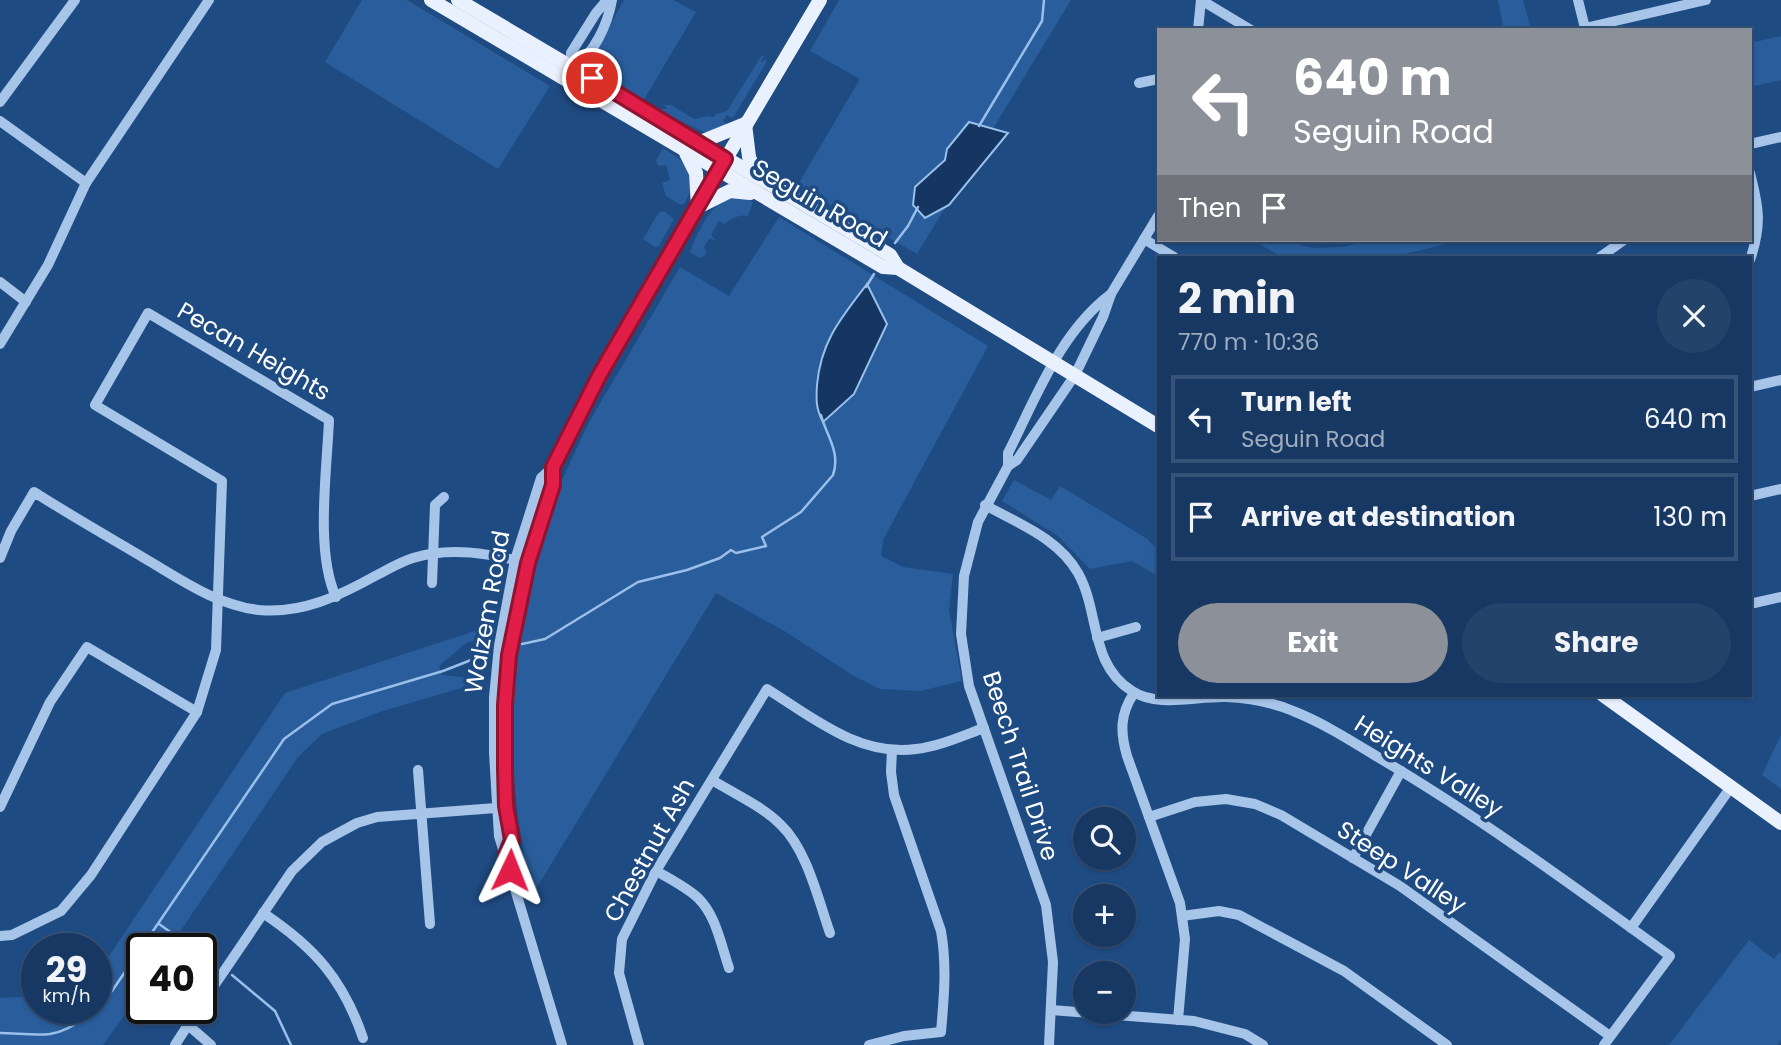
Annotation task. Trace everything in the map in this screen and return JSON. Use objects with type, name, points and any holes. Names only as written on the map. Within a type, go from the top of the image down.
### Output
[{"type":"main road","name":"Seguin Road","points":[[431,0],[685,152],[756,175],[890,255],[898,268]]},
{"type":"main road","name":"Seguin Road","points":[[458,0],[698,143],[762,195],[883,267],[898,268],[1157,425]]},
{"type":"main road","name":"Walzem Road","points":[[722,165],[820,0]]},
{"type":"main road","points":[[537,63],[565,69],[572,66],[576,76],[595,97]]},
{"type":"main road","points":[[698,143],[745,124],[749,156],[756,175]]},
{"type":"main road","points":[[685,152],[696,173],[698,207],[730,191],[762,195]]},
{"type":"main road","points":[[1606,697],[1781,823]]},
{"type":"street","points":[[0,102],[75,0]]},
{"type":"street","points":[[0,344],[48,265],[86,183],[209,0]]},
{"type":"street","points":[[572,66],[583,61],[608,20],[610,0]]},
{"type":"street","points":[[1198,28],[1201,0],[1248,28]]},
{"type":"street","points":[[1577,0],[1585,28],[1706,0]]},
{"type":"street","points":[[1139,83],[1157,79]]},
{"type":"street","points":[[0,121],[86,183]]},
{"type":"street","points":[[1752,144],[1781,137]]},
{"type":"street","name":"Walzem Road","points":[[562,1045],[499,836],[494,697],[499,646],[515,560],[541,478],[553,467],[599,376],[722,165]]},
{"type":"street","points":[[1751,256],[1760,222],[1752,181]]},
{"type":"street","name":"Beech Trail Drive","points":[[1049,1045],[1053,962],[1046,905],[969,686],[961,634],[964,576],[985,505],[1008,466],[1017,460],[1075,375],[1111,294],[1157,218]]},
{"type":"street","points":[[1144,239],[1172,256]]},
{"type":"street","points":[[1601,256],[1621,242]]},
{"type":"street","points":[[0,282],[26,302]]},
{"type":"street","name":"Beech Trail Drive","points":[[1008,466],[1008,453],[1054,362],[1092,308],[1111,294]]},
{"type":"street","name":"Pecan Heights","points":[[217,599],[222,481],[95,405],[148,313],[329,420],[325,560],[336,597]]},
{"type":"street","points":[[1752,387],[1781,380]]},
{"type":"street","name":"Walzem Road","points":[[506,855],[512,840],[506,806],[505,705],[509,655],[528,563],[553,485],[553,467]]},
{"type":"street","points":[[1752,496],[1781,489]]},
{"type":"street","points":[[0,558],[11,531],[34,492],[217,599],[250,608],[283,610],[336,597],[404,561],[432,553],[484,552],[528,563]]},
{"type":"street","points":[[432,583],[435,505],[443,496]]},
{"type":"street","points":[[985,505],[1050,541],[1068,559],[1084,587],[1101,653],[1110,670],[1134,693],[1123,715],[1121,732],[1127,756],[1172,879],[1182,916],[1184,957],[1178,1020]]},
{"type":"street","points":[[1752,604],[1781,597]]},
{"type":"street","points":[[0,936],[12,935],[61,911],[91,875],[197,712],[216,650],[217,599]]},
{"type":"street","points":[[1097,638],[1136,627]]},
{"type":"street","points":[[0,807],[50,702],[87,647],[197,712]]},
{"type":"street","name":"Chestnut Ash","points":[[639,1045],[620,973],[622,939],[656,871],[767,689],[844,737],[892,750]]},
{"type":"street","name":"Heights Valley","points":[[1134,693],[1161,699],[1224,697],[1282,707],[1319,723],[1462,808],[1670,956],[1607,1040]]},
{"type":"street","points":[[869,1045],[904,1036],[941,1032],[945,983],[944,948],[936,915],[894,795],[892,750],[929,747],[984,728]]},
{"type":"street","points":[[418,770],[430,924]]},
{"type":"street","points":[[1353,858],[1401,771]]},
{"type":"street","points":[[712,780],[765,812],[787,830],[802,855],[830,933]]},
{"type":"street","points":[[1631,928],[1731,787]]},
{"type":"street","name":"Steep Valley","points":[[1149,817],[1202,801],[1226,799],[1244,801],[1281,815],[1400,886],[1607,1040]]},
{"type":"street","points":[[217,982],[292,871],[322,842],[357,823],[377,817],[496,808]]},
{"type":"street","points":[[656,871],[699,899],[707,910],[729,968]]},
{"type":"street","points":[[1182,916],[1219,911],[1239,915],[1344,971],[1447,1045]]},
{"type":"street","points":[[263,913],[300,939],[327,966],[343,991],[363,1038]]},
{"type":"street","points":[[1051,1010],[1194,1021],[1245,1034],[1263,1045]]},
{"type":"street","points":[[175,1045],[188,1025],[211,1045]]},
{"type":"shaded area","points":[[362,0],[407,0],[550,86],[498,169],[325,62]]},
{"type":"shaded area","points":[[624,0],[673,0],[696,12],[643,101],[594,68],[593,56]]},
{"type":"shaded area","points":[[839,0],[1071,0],[917,254],[797,186],[860,79],[810,51]]},
{"type":"shaded area","points":[[1498,0],[1523,0],[1530,28],[1504,28]]},
{"type":"shaded area","points":[[1781,36],[1781,80],[1752,87],[1752,43]]},
{"type":"shaded area","points":[[762,55],[764,56],[761,61],[765,59],[766,63],[734,116],[732,118],[727,115],[723,121],[727,125],[710,133],[704,132],[661,112],[661,109],[667,109],[664,105],[671,105],[694,119],[714,117],[727,111]]},
{"type":"shaded area","points":[[969,122],[1008,133],[949,205],[925,218],[913,205],[915,187],[945,160],[947,149]]},
{"type":"shaded area","points":[[663,148],[680,159],[690,170],[691,191],[684,204],[681,205],[666,196],[662,183],[670,180],[666,165],[658,166],[656,160]]},
{"type":"shaded area","points":[[728,197],[753,202],[748,216],[736,217],[725,224],[719,221],[711,235],[716,240],[709,239],[703,248],[706,250],[705,256],[699,258],[690,252],[696,236],[709,214]]},
{"type":"shaded area","points":[[664,211],[674,219],[659,246],[655,247],[643,239],[659,212]]},
{"type":"shaded area","points":[[779,217],[988,346],[883,540],[881,556],[903,567],[953,574],[949,610],[962,681],[920,691],[880,689],[716,593],[533,894],[529,887],[518,817],[510,740],[516,668],[531,579],[561,482],[588,424],[680,267],[729,296]]},
{"type":"shaded area","points":[[1256,242],[1296,242],[1314,248],[1343,247],[1365,242],[1453,242],[1397,256],[1280,256]]},
{"type":"shaded area","points":[[867,284],[887,324],[854,394],[823,422],[818,409],[817,385],[823,355],[841,319]]},
{"type":"shaded area","points":[[1014,480],[1051,500],[1060,486],[1146,538],[1157,549],[1157,575],[1132,561],[1090,569],[1058,536],[1002,501]]},
{"type":"shaded area","points":[[484,628],[490,636],[466,643],[439,666],[442,675],[480,679],[487,676],[481,682],[380,712],[322,734],[298,757],[179,933],[126,933],[126,1013],[103,1045],[0,1045],[0,998],[21,997],[21,1024],[112,1024],[112,952],[285,693]]},
{"type":"shaded area","points":[[1781,735],[1781,789],[1762,775]]},
{"type":"shaded area","points":[[1749,940],[1774,959],[1779,952],[1781,954],[1781,1040],[1778,1045],[1669,1045]]},
{"type":"waterway","points":[[979,126],[1042,21],[1044,0]]},
{"type":"waterway","points":[[895,243],[918,207]]},
{"type":"waterway","points":[[866,287],[874,274]]},
{"type":"waterway","points":[[522,644],[545,639],[638,582],[687,570],[720,558],[731,550],[736,553],[766,546],[762,537],[801,512],[833,475],[834,451],[821,415]]},
{"type":"waterway","points":[[0,1033],[38,1035],[59,1032],[76,1024],[99,1005],[112,991],[284,739],[332,704],[443,671],[489,653]]},
{"type":"waterway","points":[[159,924],[172,933]]},
{"type":"waterway","points":[[232,975],[275,1011],[291,1045]]},
{"type":"route","points":[[510,870],[506,855],[512,840],[506,806],[505,769],[505,705],[509,655],[528,563],[553,485],[553,467],[599,376],[725,159],[592,78]]}]
